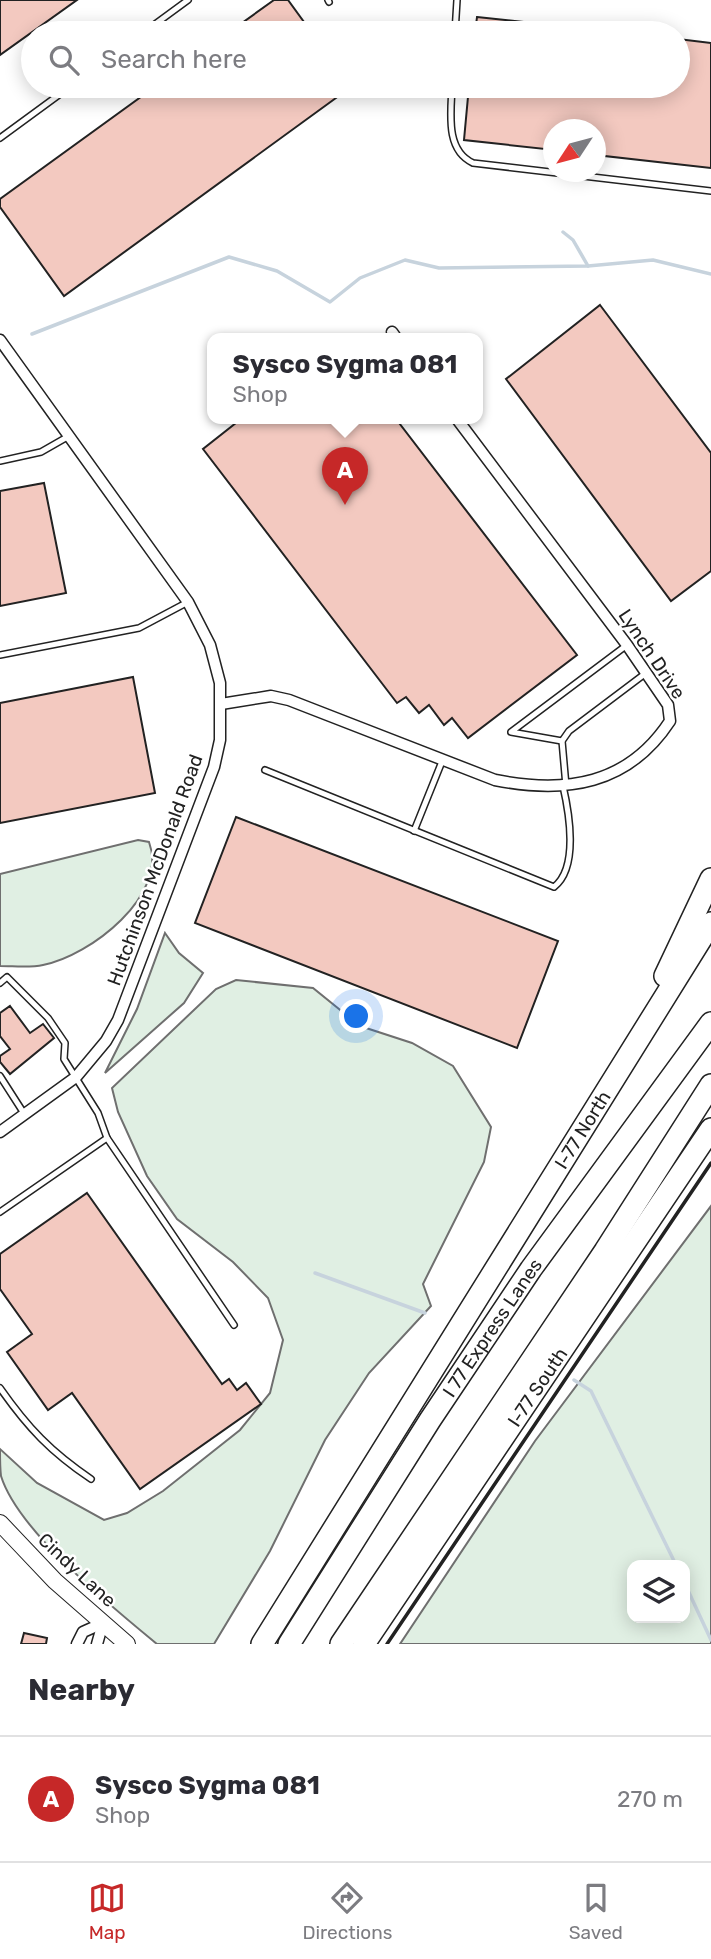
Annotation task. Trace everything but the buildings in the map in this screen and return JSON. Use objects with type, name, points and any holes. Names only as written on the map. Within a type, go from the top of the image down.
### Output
[{"type":"highway","points":[[620,1070],[711,878]]},
{"type":"highway","name":"I-77 North","points":[[262,1644],[711,923]]},
{"type":"highway","name":"I 77 Express Lanes","points":[[289,1644],[430,1420],[531,1269],[711,1023]]},
{"type":"highway","points":[[341,1644],[605,1251],[711,1085]]},
{"type":"highway","name":"I-77 South","points":[[364,1644],[711,1129]]},
{"type":"main road","name":"Cindy Lane","points":[[0,1523],[55,1581],[127,1644]]},
{"type":"street","name":"Hutchinson McDonald Road","points":[[0,340],[188,602],[210,645],[221,704],[214,766],[118,1020],[93,1060],[76,1077],[0,1132]]},
{"type":"street","name":"Lynch Drive","points":[[221,704],[271,696],[289,700],[495,780],[530,787],[583,784],[620,768],[656,742],[670,721],[671,714],[646,673],[461,424]]},
{"type":"street","points":[[77,1644],[83,1632],[103,1623]]},
{"type":"street","points":[[97,1644],[103,1623]]},
{"type":"lane","points":[[159,21],[188,0]]},
{"type":"lane","points":[[456,21],[457,0]]},
{"type":"lane","points":[[0,138],[55,98]]},
{"type":"lane","points":[[452,98],[453,143],[457,153],[483,164],[711,191]]},
{"type":"lane","points":[[0,461],[41,452],[69,436]]},
{"type":"lane","points":[[0,655],[139,628],[188,602]]},
{"type":"lane","points":[[562,741],[511,732],[627,645]]},
{"type":"lane","points":[[265,770],[554,887],[560,882],[570,852],[570,813],[562,741],[569,732],[646,673]]},
{"type":"lane","points":[[414,831],[443,759]]},
{"type":"lane","points":[[0,983],[7,977],[48,1018],[65,1043],[64,1059],[98,1113],[107,1138],[234,1325]]},
{"type":"lane","points":[[0,1076],[25,1115]]},
{"type":"lane","points":[[0,1212],[107,1138]]},
{"type":"lane","points":[[0,1388],[30,1430],[59,1458],[91,1479]]},
{"type":"green space","points":[[138,840],[149,842],[152,862],[147,882],[137,902],[121,920],[102,936],[62,959],[38,966],[0,966],[0,874]]},
{"type":"green space","points":[[165,933],[179,953],[203,973],[184,1003],[105,1073],[137,1009]]},
{"type":"green space","points":[[236,980],[313,988],[360,1026],[412,1043],[453,1066],[491,1127],[484,1162],[423,1284],[431,1306],[369,1373],[325,1440],[270,1551],[214,1644],[157,1644],[68,1567],[26,1520],[1,1476],[0,1449],[37,1483],[104,1520],[127,1513],[163,1491],[240,1430],[270,1393],[283,1340],[268,1298],[233,1262],[177,1219],[147,1176],[118,1112],[112,1088],[216,989]]},
{"type":"green space","points":[[711,1206],[711,1644],[400,1644],[535,1441]]},
{"type":"waterway","points":[[563,232],[573,240],[588,266]]},
{"type":"waterway","points":[[32,334],[229,257],[277,271],[330,302],[360,278],[405,260],[439,268],[588,266],[653,260],[711,274]]},
{"type":"waterway","points":[[315,1273],[425,1313]]},
{"type":"waterway","points":[[574,1380],[591,1391],[674,1560]]},
{"type":"waterway","points":[[690,1595],[711,1640]]},
{"type":"wall","points":[[387,1644],[711,1163]]},
{"type":"place","name":"Sysco Sygma 081","points":[[345,505]]}]
